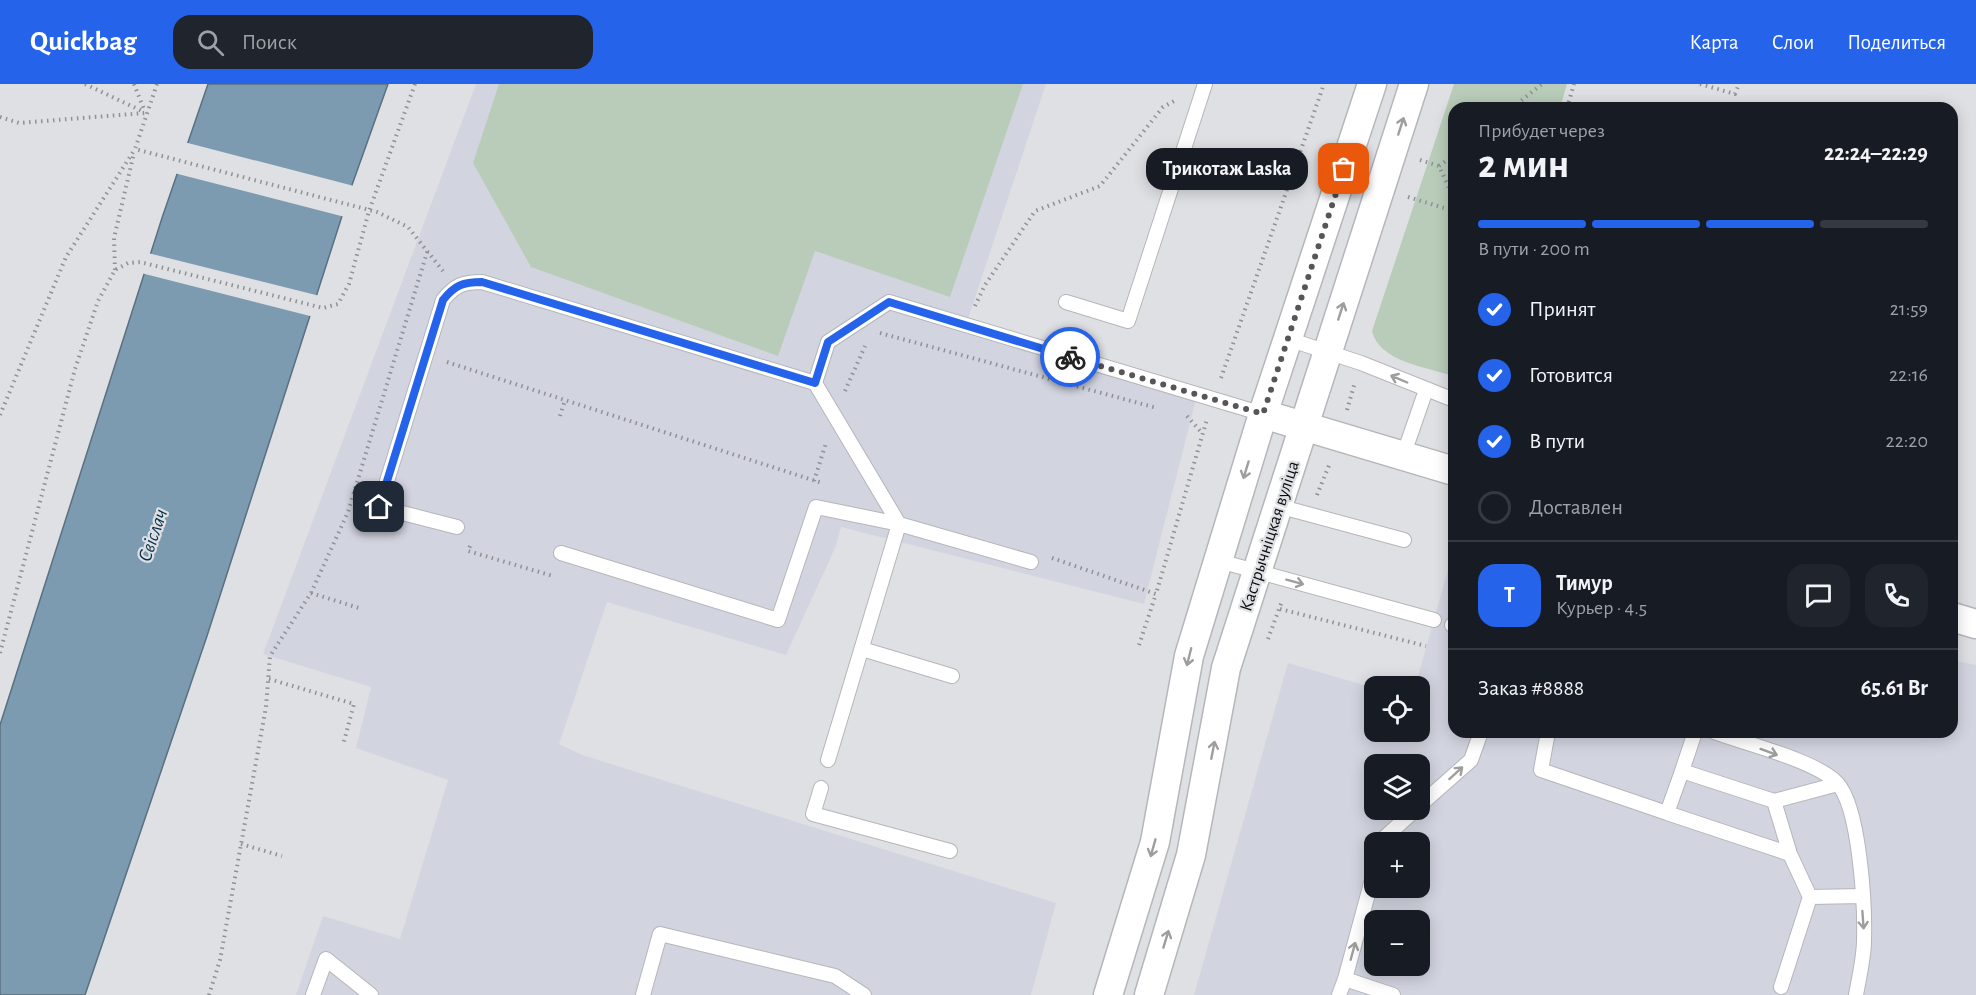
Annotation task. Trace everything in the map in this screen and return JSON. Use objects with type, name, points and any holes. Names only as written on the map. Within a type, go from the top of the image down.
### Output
[{"type":"street","points":[[1108,995],[1155,842],[1189,656],[1263,414],[1372,84]]},
{"type":"street","name":"Кастрычніцкая вуліца","points":[[1149,995],[1191,855],[1226,668],[1414,84]]},
{"type":"street","points":[[1263,414],[1448,469]]},
{"type":"street","points":[[1958,619],[1976,624]]},
{"type":"lane","points":[[1066,302],[1128,321],[1205,84]]},
{"type":"lane","points":[[457,527],[379,507],[443,300],[454,286],[466,282],[482,282],[815,383],[899,524],[828,760]]},
{"type":"lane","points":[[815,383],[828,342],[889,302],[1263,414]]},
{"type":"lane","points":[[1288,339],[1448,398]]},
{"type":"lane","points":[[1403,456],[1426,390]]},
{"type":"lane","points":[[1278,506],[1404,540]]},
{"type":"lane","points":[[561,553],[778,620],[816,507],[899,524],[1031,562]]},
{"type":"lane","points":[[1219,561],[1434,620]]},
{"type":"lane","points":[[862,649],[952,676]]},
{"type":"lane","points":[[1430,796],[1471,760],[1478,738]]},
{"type":"lane","points":[[1547,738],[1541,770],[1790,854]]},
{"type":"lane","points":[[1667,813],[1693,738]]},
{"type":"lane","points":[[1731,738],[1815,768],[1838,784],[1851,812],[1860,865],[1864,941],[1856,995]]},
{"type":"lane","points":[[1682,771],[1774,801],[1838,784]]},
{"type":"lane","points":[[821,788],[813,814],[950,851]]},
{"type":"lane","points":[[1774,801],[1790,854],[1810,897],[1781,987]]},
{"type":"lane","points":[[1391,832],[1404,820]]},
{"type":"lane","points":[[1810,897],[1862,896]]},
{"type":"lane","points":[[1339,995],[1367,898]]},
{"type":"lane","points":[[643,995],[660,934],[835,976],[864,995]]},
{"type":"lane","points":[[313,995],[326,959],[371,995]]},
{"type":"lane","points":[[1345,979],[1393,995]]},
{"type":"path","points":[[85,84],[145,113]]},
{"type":"path","points":[[134,84],[145,113]]},
{"type":"path","points":[[0,653],[75,369],[98,301],[115,270],[114,238],[145,113],[158,84]]},
{"type":"path","points":[[115,270],[128,263],[140,262],[323,308],[338,304],[344,296],[369,211],[415,84]]},
{"type":"path","points":[[1139,645],[1202,434],[1324,84]]},
{"type":"path","points":[[1520,102],[1542,84]]},
{"type":"path","points":[[1569,102],[1574,84]]},
{"type":"path","points":[[1700,84],[1735,94],[1739,84]]},
{"type":"path","points":[[966,325],[986,285],[1035,211],[1100,186],[1163,107],[1182,96]]},
{"type":"path","points":[[0,117],[19,123],[145,113]]},
{"type":"path","points":[[135,149],[369,211],[408,227],[428,249],[454,286]]},
{"type":"path","points":[[0,415],[66,257],[135,149]]},
{"type":"path","points":[[1439,166],[1448,159]]},
{"type":"path","points":[[1419,160],[1439,166],[1448,186]]},
{"type":"path","points":[[1408,197],[1448,208]]},
{"type":"path","points":[[209,995],[220,960],[241,844],[269,679],[270,656],[311,593],[348,512],[428,249]]},
{"type":"path","points":[[871,331],[1165,410]]},
{"type":"path","points":[[814,481],[835,416],[867,342]]},
{"type":"path","points":[[399,347],[825,484]]},
{"type":"path","points":[[560,416],[565,400]]},
{"type":"path","points":[[1176,414],[1188,417],[1202,434]]},
{"type":"path","points":[[457,527],[475,534],[468,551],[554,576],[561,553]]},
{"type":"path","points":[[1051,557],[1156,594]]},
{"type":"path","points":[[311,593],[359,608]]},
{"type":"path","points":[[1280,609],[1426,646]]},
{"type":"path","points":[[0,642],[4,637]]},
{"type":"path","points":[[269,679],[354,704],[344,745]]},
{"type":"path","points":[[241,844],[282,856]]},
{"type":"shaded area","points":[[476,84],[1046,84],[966,325],[1197,395],[1144,604],[841,527],[836,546],[786,655],[607,602],[559,744],[582,755],[1056,903],[1031,995],[296,995],[323,916],[400,939],[448,780],[356,748],[371,687],[263,654]]},
{"type":"shaded area","points":[[1448,570],[1448,738],[1958,738],[1958,661],[1976,665],[1976,995],[1194,995],[1288,663],[1364,685],[1364,742],[1430,742],[1430,676],[1418,676]]},
{"type":"green space","points":[[499,84],[1023,84],[950,297],[815,251],[778,356],[531,267],[473,163]]},
{"type":"green space","points":[[1454,84],[1567,84],[1562,102],[1448,102]]},
{"type":"green space","points":[[1448,102],[1448,375],[1405,362],[1394,356],[1376,341],[1372,331]]},
{"type":"water","name":"Свіслач","points":[[208,84],[388,84],[352,185],[207,636],[85,995],[0,995],[0,725],[162,218]]},
{"type":"pier","points":[[184,142],[354,186],[345,217],[174,173]]},
{"type":"pier","points":[[148,253],[320,296],[314,317],[141,273]]},
{"type":"way so far","points":[[1070,357],[1263,414],[1344,169]]},
{"type":"place","name":"Трикотаж Laska","points":[[1344,169]]},
{"type":"route","points":[[379,507],[443,300],[454,286],[466,282],[482,282],[815,383],[828,342],[889,302],[1070,357]]}]
